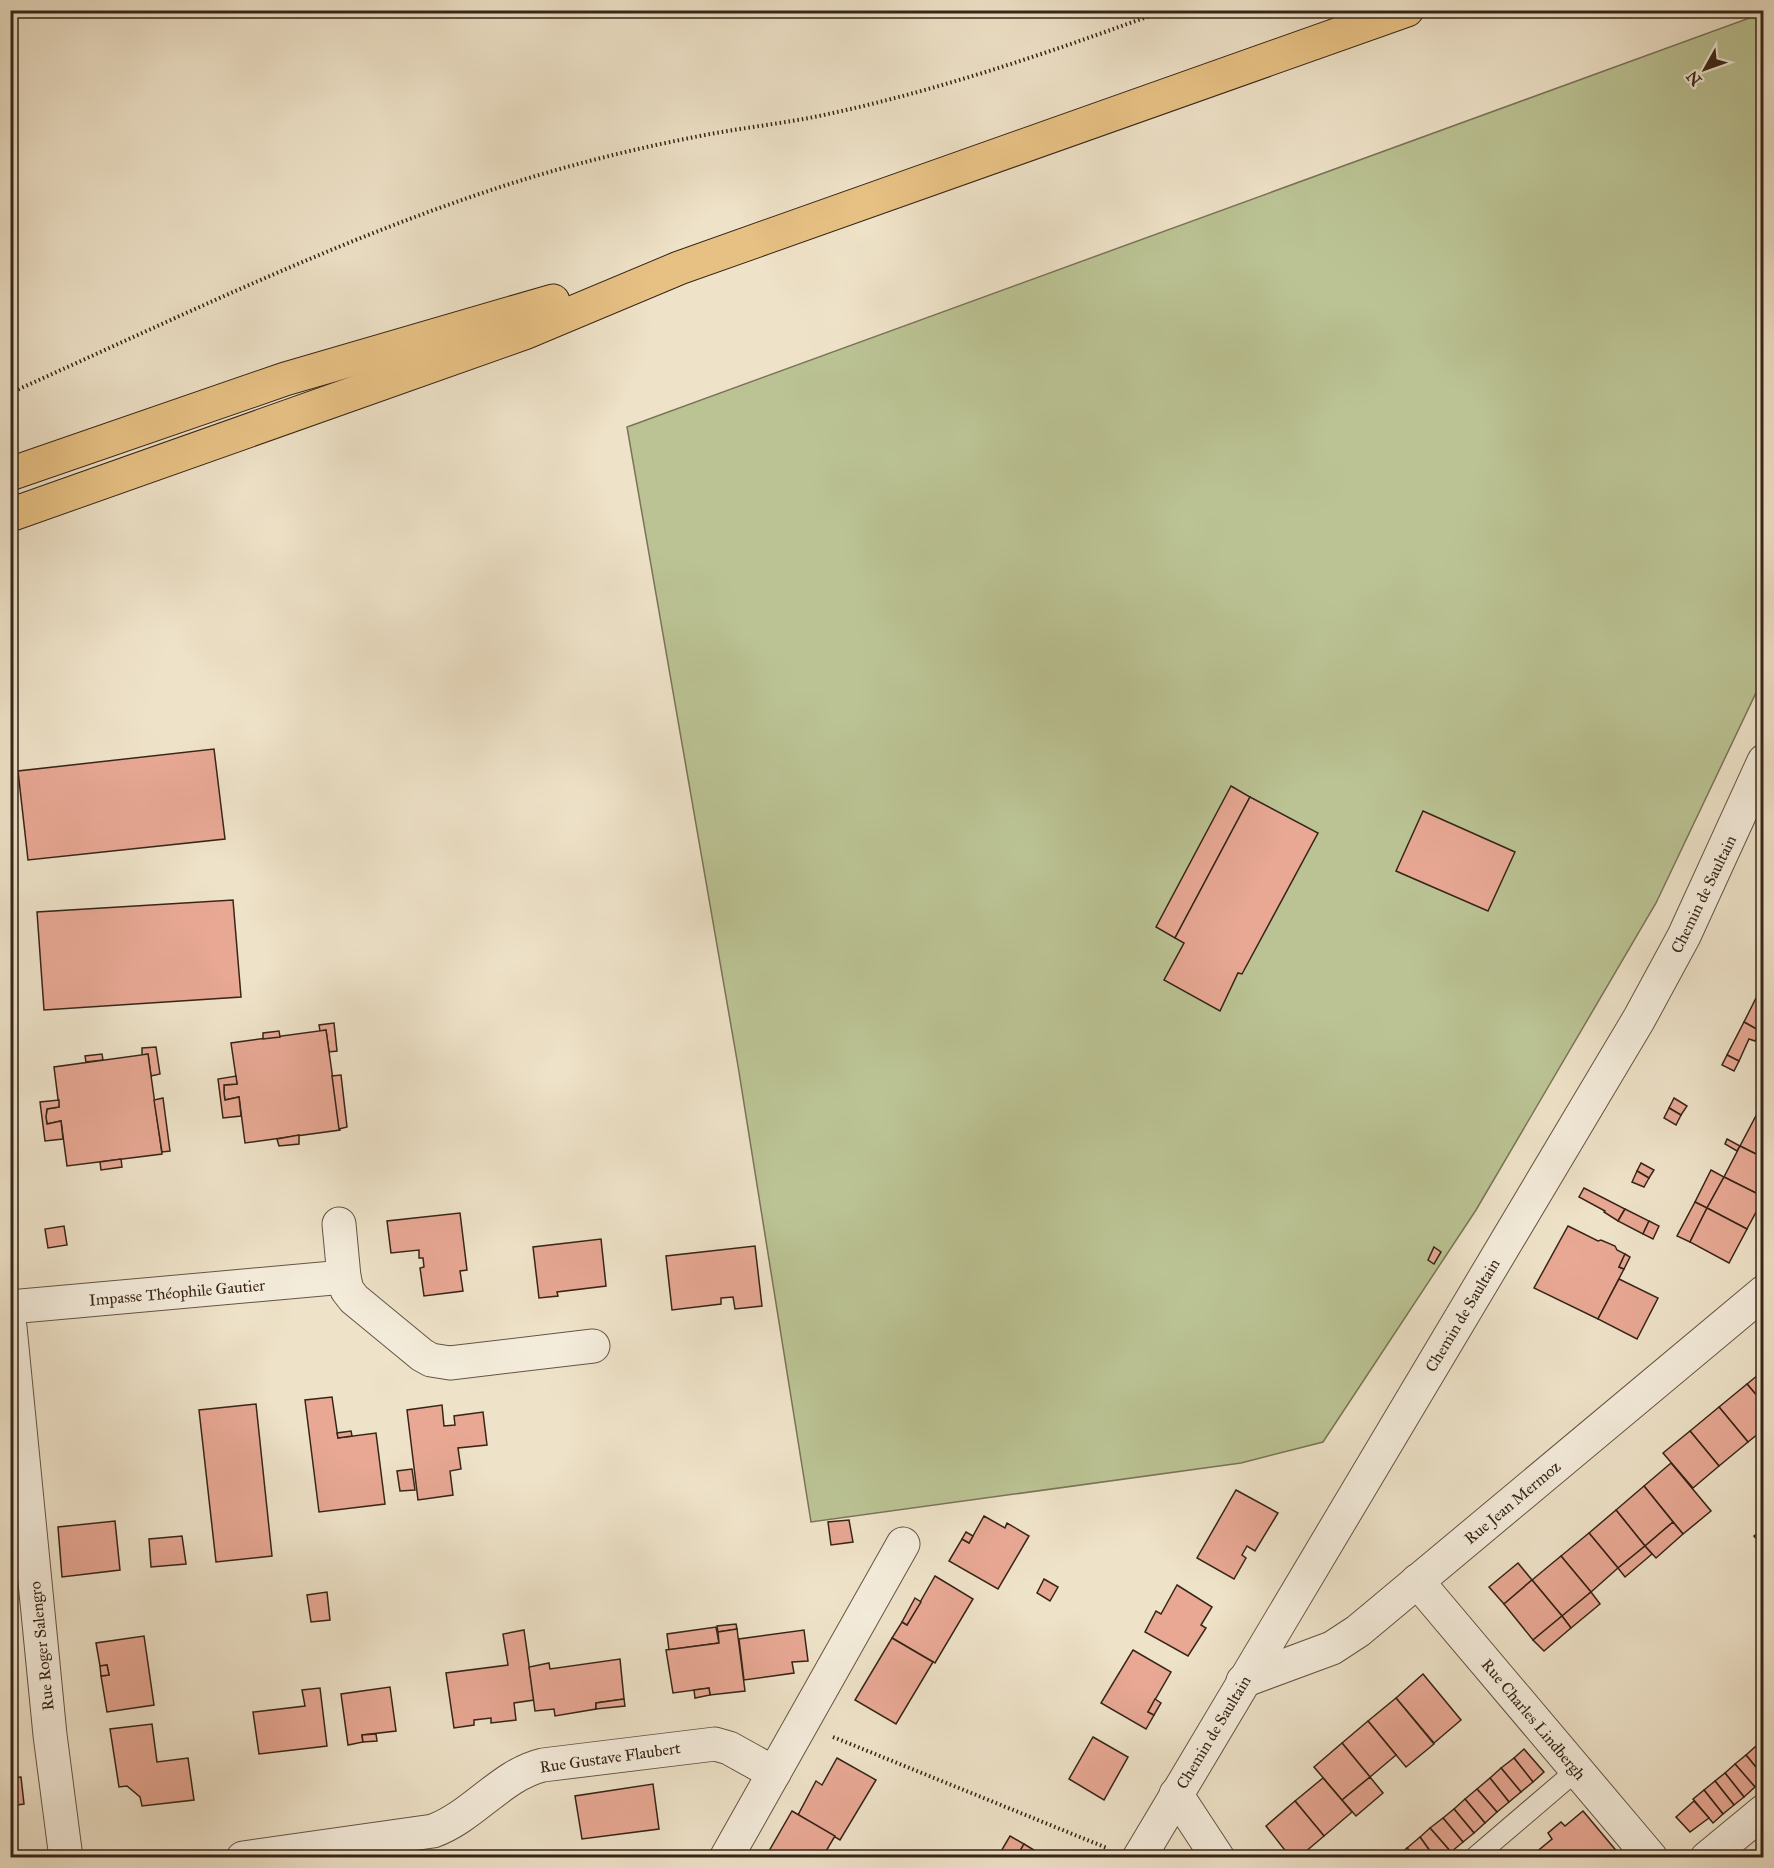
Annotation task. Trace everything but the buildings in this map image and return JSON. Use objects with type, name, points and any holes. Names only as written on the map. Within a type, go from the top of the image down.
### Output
[{"type":"main road","points":[[10,515],[524,333],[679,268],[1407,10]]},
{"type":"main road","points":[[10,474],[285,379],[553,301],[679,268]]},
{"type":"street","name":"Chemin de Saultain","points":[[1138,1857],[1639,1019],[1684,936],[1764,762]]},
{"type":"street","points":[[339,1224],[347,1290],[354,1299],[431,1360],[450,1363],[593,1346]]},
{"type":"street","name":"Impasse Théophile Gautier","points":[[10,1307],[344,1277]]},
{"type":"street","name":"Rue Jean Mermoz","points":[[1243,1681],[1332,1648],[1358,1631],[1764,1292]]},
{"type":"street","name":"Rue Roger Salengro","points":[[10,1327],[52,1758],[66,1857]]},
{"type":"street","points":[[726,1857],[903,1544]]},
{"type":"street","name":"Rue Charles Lindbergh","points":[[1418,1581],[1651,1857]]},
{"type":"street","name":"Rue Gustave Flaubert","points":[[243,1857],[433,1831],[458,1819],[522,1772],[543,1765],[715,1744],[729,1748],[774,1773]]},
{"type":"street","points":[[1176,1794],[1218,1857]]},
{"type":"street","points":[[1707,1857],[1764,1811]]},
{"type":"lane","points":[[1474,1857],[1577,1770]]},
{"type":"path","points":[[10,393],[353,241],[520,181],[635,150],[704,135],[814,117],[901,96],[1010,65],[1166,10]]},
{"type":"path","points":[[802,1724],[1108,1849]]},
{"type":"green space","points":[[1763,13],[1763,678],[1656,903],[1476,1210],[1323,1442],[1241,1463],[811,1522],[738,1066],[627,427]]}]
